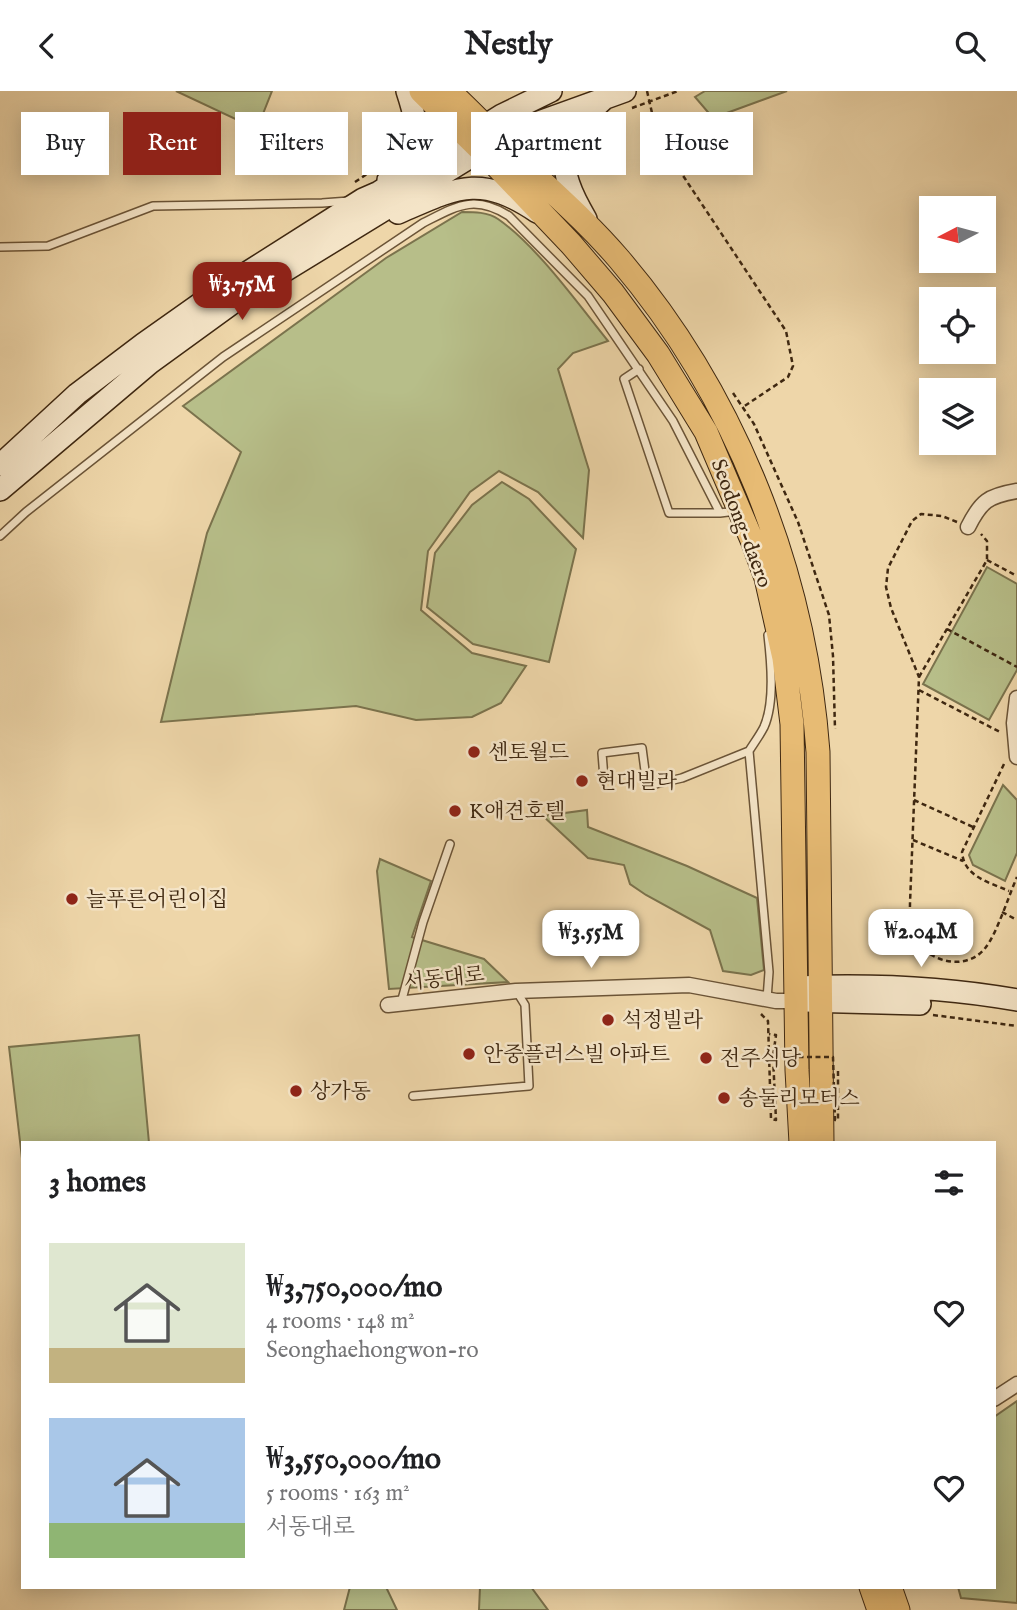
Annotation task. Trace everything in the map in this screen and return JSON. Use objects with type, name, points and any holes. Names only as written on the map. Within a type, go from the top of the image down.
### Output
[{"type":"main road","points":[[0,465],[77,394],[143,344],[365,192],[404,161],[416,141],[415,114],[407,91]]},
{"type":"main road","name":"Seodong-daero","points":[[421,91],[471,128]]},
{"type":"main road","name":"Seodong-daero","points":[[449,91],[471,121]]},
{"type":"main road","points":[[521,112],[551,91]]},
{"type":"main road","points":[[568,112],[604,99],[625,101]]},
{"type":"main road","points":[[592,230],[571,193],[564,157],[573,131],[604,99]]},
{"type":"main road","points":[[365,192],[471,144]]},
{"type":"main road","points":[[0,490],[150,363],[234,302],[471,147]]},
{"type":"main road","name":"Seodong-daero","points":[[513,175],[613,293],[658,354],[706,432],[730,512],[765,578],[784,658],[792,724],[796,1070],[801,1141]]},
{"type":"main road","name":"Seodong-daero","points":[[527,175],[592,230],[619,259],[655,305],[705,378],[738,445],[792,589],[812,689],[818,765],[822,1141]]},
{"type":"main road","points":[[319,248],[477,187],[498,192],[525,204],[549,220]]},
{"type":"main road","points":[[796,994],[959,992],[1017,1000]]},
{"type":"main road","points":[[820,994],[960,1005],[1017,1013]]},
{"type":"main road","points":[[871,1589],[879,1610]]},
{"type":"main road","points":[[891,1589],[898,1610]]},
{"type":"street","points":[[968,527],[978,507],[999,494],[1017,491]]},
{"type":"street","points":[[1014,759],[1017,698]]},
{"type":"street","name":"서동대로","points":[[394,1004],[516,991],[689,985],[776,1002],[796,994]]},
{"type":"street","points":[[996,1398],[1017,1384]]},
{"type":"lane","points":[[0,247],[48,246],[153,206],[322,203],[365,192]]},
{"type":"lane","points":[[0,536],[26,512],[223,357],[424,223],[454,198],[486,205],[509,216],[588,296],[639,369],[730,512]]},
{"type":"lane","points":[[639,369],[624,379],[669,513],[730,512]]},
{"type":"lane","points":[[765,578],[771,665],[769,702],[764,726],[750,751],[769,972],[767,999]]},
{"type":"lane","points":[[604,778],[602,753],[642,748],[647,786],[681,778],[750,751]]},
{"type":"lane","points":[[394,1004],[450,844]]},
{"type":"lane","points":[[413,1096],[529,1086],[525,1005],[516,991]]},
{"type":"path","points":[[647,91],[655,126],[666,150],[775,313],[786,331],[791,350],[793,366],[788,377],[726,420]]},
{"type":"path","points":[[625,101],[649,102],[678,91]]},
{"type":"path","points":[[365,192],[371,175]]},
{"type":"path","points":[[919,677],[987,560],[988,541],[982,534],[942,516],[921,514],[912,521],[888,568],[886,587],[891,608],[919,677],[909,903],[911,930],[923,950],[940,960],[962,962],[977,956],[986,947],[1017,877]]},
{"type":"path","points":[[987,560],[1017,576]]},
{"type":"path","points":[[947,629],[1017,667]]},
{"type":"path","points":[[919,689],[1015,739]]},
{"type":"path","points":[[1010,892],[968,872],[962,852],[1003,764],[1014,759]]},
{"type":"path","points":[[914,800],[973,827]]},
{"type":"path","points":[[913,840],[963,861]]},
{"type":"path","points":[[1002,912],[1017,920]]},
{"type":"path","points":[[759,1012],[768,1021],[769,1034],[771,1056],[776,1120],[771,1119],[771,1056],[776,1035],[769,1034]]},
{"type":"path","points":[[771,1056],[833,1057],[835,1120],[838,1120],[838,1070]]},
{"type":"green space","points":[[176,91],[272,91],[264,112],[235,112],[235,119]]},
{"type":"green space","points":[[705,91],[787,91],[729,112],[708,112],[695,97]]},
{"type":"green space","points":[[462,212],[490,215],[513,230],[556,276],[608,341],[573,353],[558,369],[589,470],[583,538],[538,492],[499,471],[470,492],[428,551],[421,610],[472,653],[526,666],[501,703],[472,717],[416,720],[356,706],[161,722],[207,533],[241,452],[183,406],[386,258]]},
{"type":"green space","points":[[502,482],[529,499],[576,549],[549,662],[473,644],[427,607],[435,553],[472,505]]},
{"type":"green space","points":[[987,567],[1017,584],[1017,670],[989,720],[923,684]]},
{"type":"green space","points":[[1003,785],[1017,800],[1017,853],[1005,881],[973,865],[969,855]]},
{"type":"green space","points":[[587,810],[588,827],[687,866],[757,898],[764,970],[751,975],[723,971],[710,930],[630,884],[624,865],[588,858],[543,816]]},
{"type":"green space","points":[[380,859],[431,881],[412,937],[484,959],[508,982],[389,989],[377,871]]},
{"type":"green space","points":[[139,1035],[149,1141],[21,1141],[21,1150],[9,1047]]},
{"type":"green space","points":[[1017,1401],[1017,1603],[961,1598],[959,1589],[996,1589],[996,1416]]},
{"type":"green space","points":[[349,1589],[387,1589],[397,1610],[344,1610]]},
{"type":"green space","points":[[480,1589],[532,1589],[548,1610],[479,1610]]},
{"type":"place","name":"센토월드","points":[[474,752]]},
{"type":"place","name":"현대빌라","points":[[582,781]]},
{"type":"place","name":"K애견호텔","points":[[455,811]]},
{"type":"place","name":"늘푸른어린이집","points":[[72,899]]},
{"type":"place","name":"석정빌라","points":[[608,1020]]},
{"type":"place","name":"안중플러스빌 아파트","points":[[469,1054]]},
{"type":"place","name":"전주식당","points":[[706,1058]]},
{"type":"place","name":"상가동","points":[[296,1091]]},
{"type":"place","name":"송둘리모터스","points":[[724,1098]]}]
